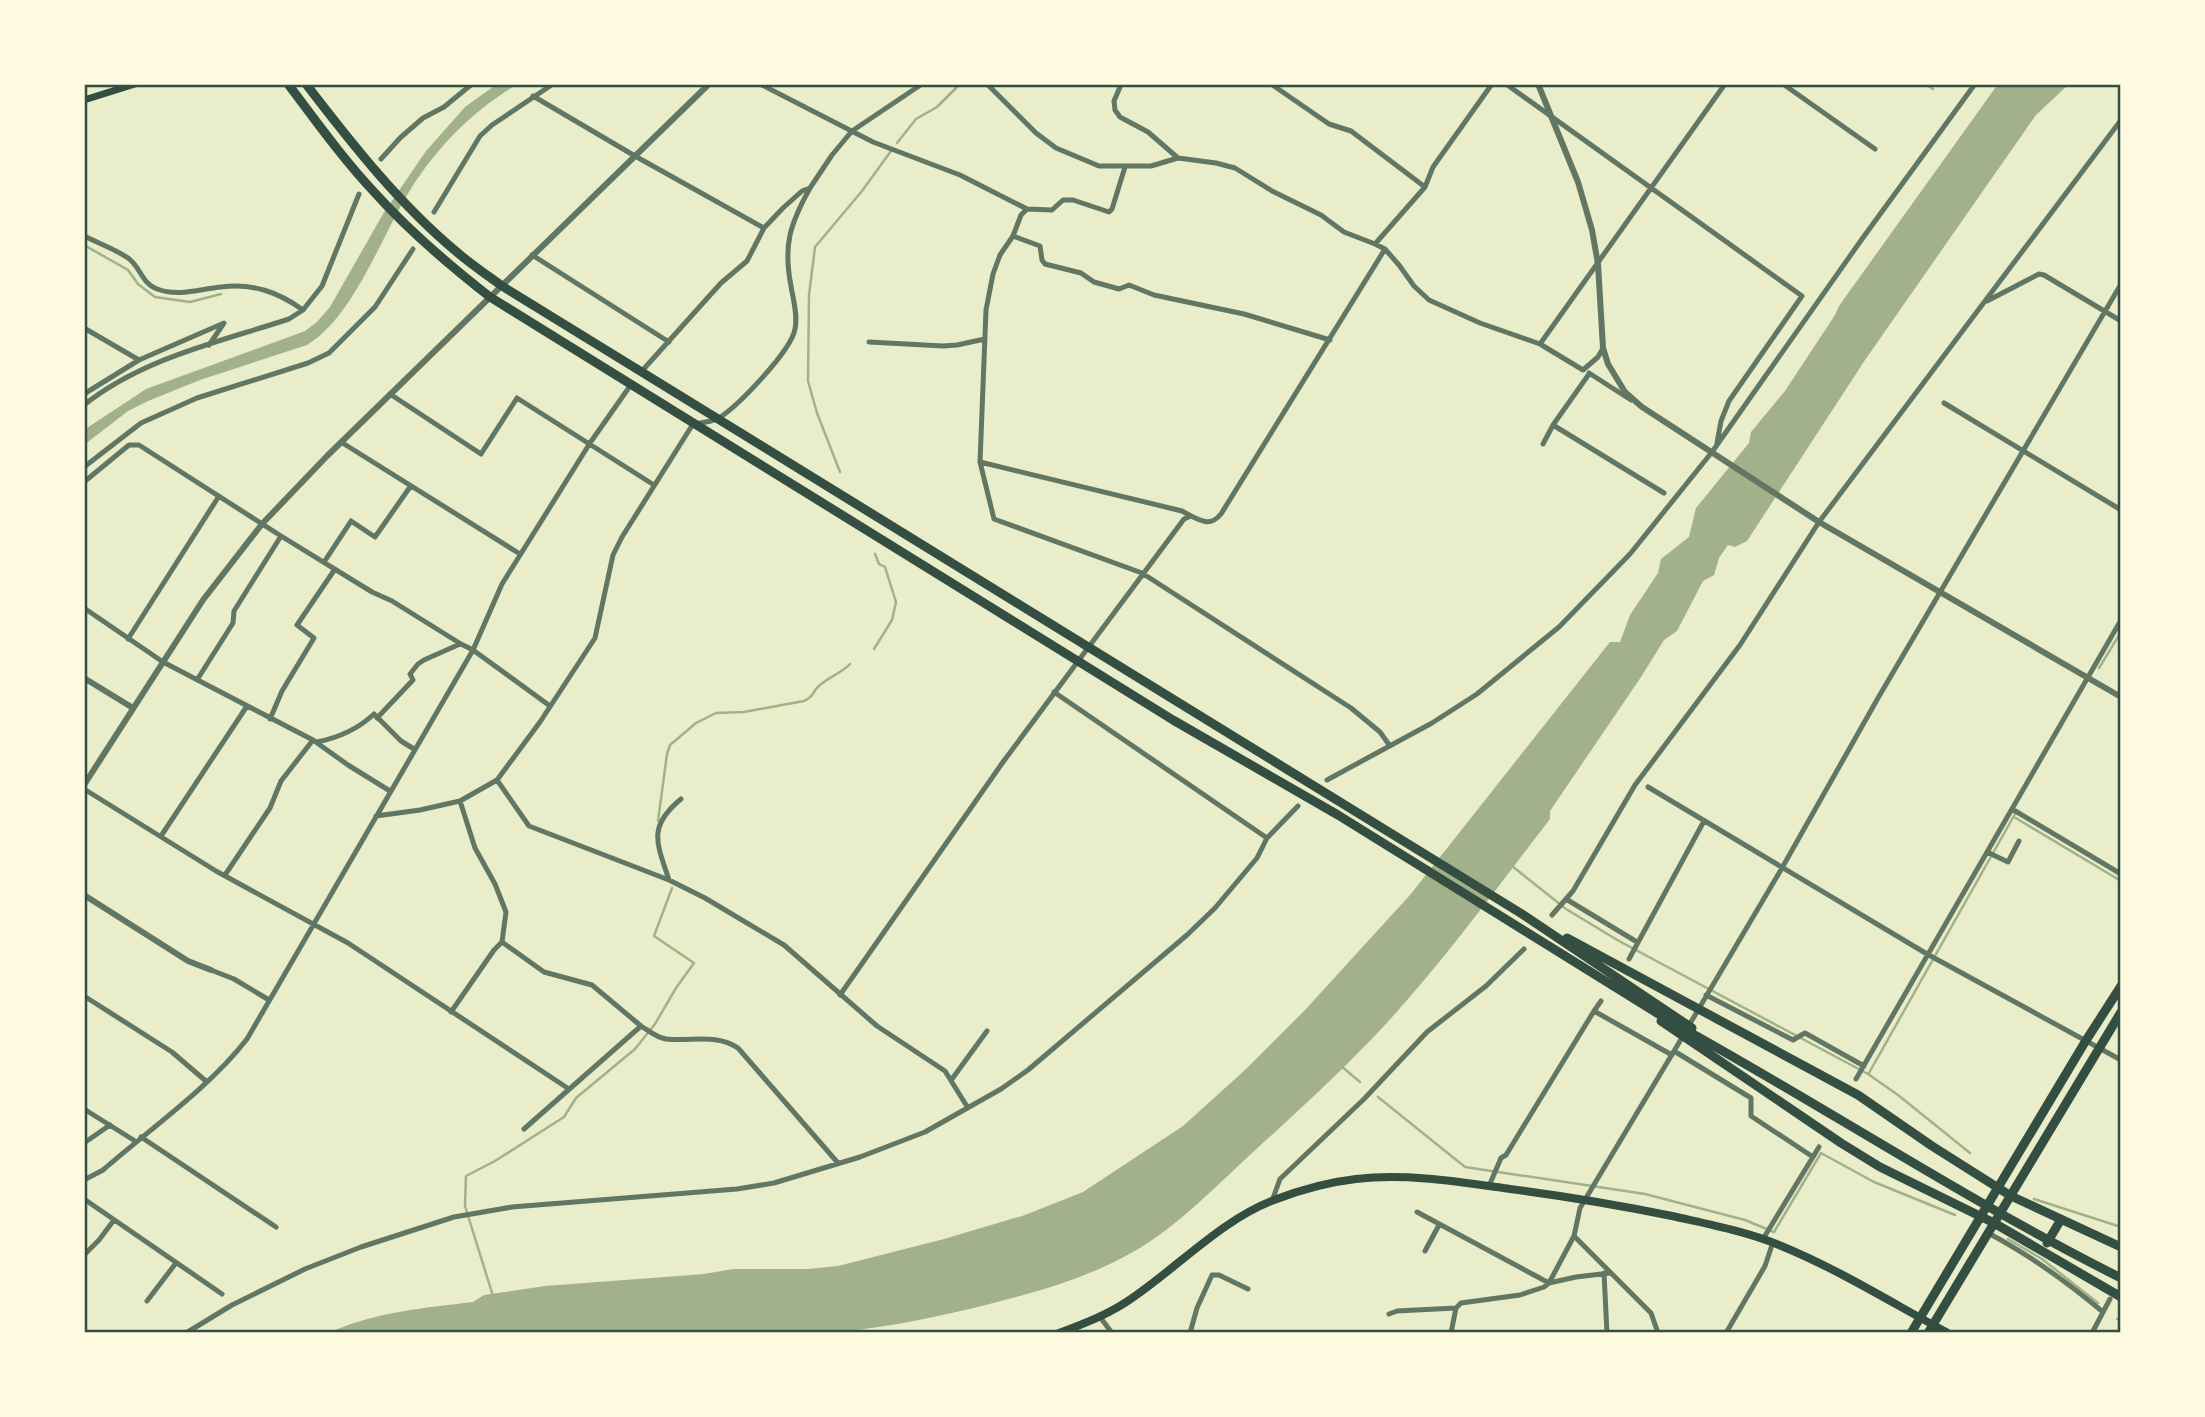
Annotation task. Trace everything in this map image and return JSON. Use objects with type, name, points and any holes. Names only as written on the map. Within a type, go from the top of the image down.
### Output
[{"type":"highway","points":[[288,84],[373,192],[447,264],[490,297],[1173,720],[1338,816],[1643,1005],[1993,1211],[2121,1278]]},
{"type":"highway","points":[[306,84],[381,178],[457,252],[502,286],[1522,914],[1858,1095],[2011,1196],[2121,1247]]},
{"type":"highway","points":[[1522,914],[1840,1143],[1881,1167],[1994,1223],[2121,1297]]},
{"type":"highway","points":[[1911,1333],[2121,986]]},
{"type":"highway","points":[[1931,1329],[2121,1012]]},
{"type":"highway","points":[[2042,1251],[2060,1221]]},
{"type":"main road","points":[[84,100],[135,84]]},
{"type":"main road","points":[[1059,1333],[1100,1317],[1136,1296],[1215,1235],[1272,1200],[1312,1187],[1356,1178],[1399,1177],[1490,1182],[1588,1196],[1764,1237],[1820,1263],[1921,1317],[1931,1329],[1948,1333]]},
{"type":"street","points":[[381,159],[423,118],[444,107],[472,84]]},
{"type":"street","points":[[434,212],[480,136],[553,84]]},
{"type":"street","points":[[569,1090],[348,943],[225,876],[84,787],[217,581],[262,524],[341,442],[709,84]]},
{"type":"street","points":[[760,84],[873,142],[960,175],[1027,209],[1052,210],[1063,200],[1073,200],[1109,212],[1125,167]]},
{"type":"street","points":[[376,817],[460,800],[496,780],[514,759],[595,638],[613,555],[693,424],[717,419],[756,384],[791,341],[796,320],[787,263],[787,242],[798,209],[810,188],[852,131],[922,84]]},
{"type":"street","points":[[987,84],[1035,133],[1056,148],[1099,166],[1160,165],[1178,159],[1236,168],[1272,191],[1321,215],[1344,232],[1375,243],[1385,250],[1429,300],[1480,323],[1541,344],[1714,450],[1819,522],[2121,697]]},
{"type":"street","points":[[993,90],[1000,84]]},
{"type":"street","points":[[1119,84],[1114,102],[1120,117],[1148,132],[1178,159]]},
{"type":"street","points":[[1271,84],[1329,124],[1351,131],[1425,187]]},
{"type":"street","points":[[1375,243],[1425,187],[1433,167],[1492,84]]},
{"type":"street","points":[[1506,84],[1802,296],[1729,401],[1714,450]]},
{"type":"street","points":[[1538,84],[1578,181],[1592,230],[1598,264],[1603,348],[1613,375],[1625,392],[1642,407]]},
{"type":"street","points":[[1541,344],[1725,84]]},
{"type":"street","points":[[1783,84],[1875,149]]},
{"type":"street","points":[[1327,780],[1477,694],[1559,627],[1630,554],[1714,450],[1864,236],[1975,84]]},
{"type":"street","points":[[533,96],[764,228]]},
{"type":"street","points":[[1552,915],[1563,903],[1635,785],[1740,645],[1819,522],[2121,120]]},
{"type":"street","points":[[641,372],[721,283],[747,261],[764,228],[802,191],[810,188]]},
{"type":"street","points":[[84,405],[100,393],[160,361],[289,319],[303,310],[321,286],[359,194]]},
{"type":"street","points":[[1027,209],[1021,215],[1013,236],[1000,255],[986,310],[980,462],[995,519],[1142,573],[1351,708],[1380,732],[1390,746]]},
{"type":"street","points":[[84,236],[130,259],[146,283],[155,289],[190,293],[222,286],[246,286],[285,297],[303,310]]},
{"type":"street","points":[[1013,236],[1040,246],[1045,264],[1081,273],[1094,282],[1119,289],[1129,285],[1154,295],[1244,314],[1330,340]]},
{"type":"street","points":[[84,467],[141,423],[197,398],[308,363],[329,353],[375,307],[413,248]]},
{"type":"street","points":[[980,462],[1182,511],[1212,523],[1221,514],[1385,250]]},
{"type":"street","points":[[532,255],[669,342]]},
{"type":"street","points":[[1984,303],[2039,274],[2121,321]]},
{"type":"street","points":[[1549,1283],[1574,1236],[1580,1208],[1782,868],[1865,719],[2121,284]]},
{"type":"street","points":[[84,394],[139,360],[225,323],[209,345]]},
{"type":"street","points":[[84,328],[139,360]]},
{"type":"street","points":[[869,342],[943,346],[985,339]]},
{"type":"street","points":[[1543,444],[1603,348]]},
{"type":"street","points":[[84,1180],[103,1170],[207,1082],[232,1059],[247,1039],[473,650],[502,584],[590,443],[630,386]]},
{"type":"street","points":[[390,394],[481,454],[517,397],[654,485]]},
{"type":"street","points":[[1944,403],[2121,510]]},
{"type":"street","points":[[1553,425],[1664,493]]},
{"type":"street","points":[[341,442],[520,554]]},
{"type":"street","points":[[84,482],[129,445],[135,444],[335,569],[473,650],[550,706]]},
{"type":"street","points":[[324,562],[351,521],[375,537],[410,486]]},
{"type":"street","points":[[128,639],[219,496]]},
{"type":"street","points":[[840,995],[1088,645],[1184,519],[1191,516]]},
{"type":"street","points":[[197,680],[233,623],[234,611],[281,536]]},
{"type":"street","points":[[270,719],[282,691],[314,638],[297,625],[335,569]]},
{"type":"street","points":[[84,608],[163,662],[315,741],[390,791]]},
{"type":"street","points":[[1708,992],[1793,1040],[1805,1033],[1861,1072],[1932,957],[1991,854],[2012,808],[2121,620]]},
{"type":"street","points":[[377,718],[413,680],[410,674],[418,664],[461,644]]},
{"type":"street","points":[[84,678],[133,708]]},
{"type":"street","points":[[1054,692],[1267,838]]},
{"type":"street","points":[[161,836],[247,706]]},
{"type":"street","points":[[225,876],[270,808],[281,781],[315,741],[328,740],[374,715],[401,741],[414,749]]},
{"type":"street","points":[[496,780],[529,826],[669,880],[784,945],[877,1026],[936,1064],[952,1079],[968,1108]]},
{"type":"street","points":[[1648,787],[1932,957],[2121,1060]]},
{"type":"street","points":[[669,880],[658,850],[657,839],[662,818],[681,799]]},
{"type":"street","points":[[451,1012],[502,942],[506,912],[495,884],[475,848],[460,800]]},
{"type":"street","points":[[186,1333],[232,1305],[305,1269],[361,1247],[454,1217],[512,1207],[737,1189],[774,1183],[925,1132],[1028,1070],[1187,935],[1215,908],[1256,858],[1267,838],[1298,806]]},
{"type":"street","points":[[2012,808],[2121,874]]},
{"type":"street","points":[[1563,903],[1633,950],[1704,821]]},
{"type":"street","points":[[1991,854],[2008,862],[2019,841]]},
{"type":"street","points":[[84,895],[188,961],[234,979],[269,1000]]},
{"type":"street","points":[[502,942],[544,972],[592,985],[658,1037],[667,1040],[716,1039],[738,1048],[838,1163]]},
{"type":"street","points":[[1272,1200],[1280,1179],[1364,1099],[1427,1032],[1486,986],[1524,949]]},
{"type":"street","points":[[84,996],[172,1052],[207,1082]]},
{"type":"street","points":[[1490,1182],[1501,1158],[1506,1155],[1601,1001]]},
{"type":"street","points":[[1594,1011],[1751,1098],[1751,1116],[1813,1157]]},
{"type":"street","points":[[524,1129],[641,1026]]},
{"type":"street","points":[[952,1079],[987,1031]]},
{"type":"street","points":[[84,1109],[135,1141]]},
{"type":"street","points":[[84,1143],[110,1125]]},
{"type":"street","points":[[141,1136],[276,1227]]},
{"type":"street","points":[[1764,1237],[1819,1147]]},
{"type":"street","points":[[84,1199],[222,1294]]},
{"type":"street","points":[[1417,1212],[1549,1283]]},
{"type":"street","points":[[84,1255],[114,1220]]},
{"type":"street","points":[[1425,1251],[1439,1225]]},
{"type":"street","points":[[1988,1233],[2035,1260],[2104,1312]]},
{"type":"street","points":[[1574,1236],[1607,1273],[1651,1314],[1658,1333]]},
{"type":"street","points":[[1726,1333],[1765,1266],[1773,1242]]},
{"type":"street","points":[[147,1301],[176,1263]]},
{"type":"street","points":[[1451,1333],[1456,1308],[1461,1303],[1520,1295],[1576,1276],[1607,1273]]},
{"type":"street","points":[[1607,1273],[1607,1333]]},
{"type":"street","points":[[1190,1333],[1197,1308],[1212,1275],[1219,1275],[1248,1289]]},
{"type":"street","points":[[2092,1333],[2110,1299]]},
{"type":"street","points":[[1389,1314],[1397,1311],[1456,1308]]},
{"type":"street","points":[[1100,1317],[1112,1333]]},
{"type":"shaded area","points":[[497,84],[518,84],[487,105],[459,129],[434,157],[412,187],[353,295],[324,332],[307,345],[200,380],[148,401],[128,411],[84,445],[84,430],[146,389],[305,331],[317,322],[330,307],[383,214],[426,151],[465,107]]},
{"type":"shaded area","points":[[1998,84],[2069,84],[2036,115],[1865,360],[1747,541],[1735,547],[1728,545],[1719,558],[1714,575],[1703,581],[1677,631],[1664,640],[1550,811],[1550,819],[1469,924],[1428,976],[1352,1059],[1209,1194],[1165,1231],[1114,1262],[1057,1285],[978,1307],[862,1329],[822,1333],[329,1333],[381,1316],[473,1302],[484,1295],[545,1286],[704,1274],[733,1269],[808,1269],[838,1266],[1025,1215],[1083,1192],[1183,1126],[1245,1070],[1305,1010],[1410,895],[1610,642],[1620,642],[1630,615],[1658,573],[1661,559],[1689,537],[1696,508],[1749,443],[1751,432],[1785,391],[1839,306]]},
{"type":"waterway","points":[[897,143],[916,119],[937,107],[960,84]]},
{"type":"waterway","points":[[1925,84],[1933,89]]},
{"type":"waterway","points":[[840,472],[817,413],[808,381],[809,295],[815,247],[891,151]]},
{"type":"waterway","points":[[84,245],[128,270],[138,284],[155,297],[190,302],[221,294]]},
{"type":"waterway","points":[[874,649],[892,620],[896,602],[885,567],[879,564],[875,554]]},
{"type":"waterway","points":[[2099,668],[2121,632]]},
{"type":"waterway","points":[[658,821],[670,745],[696,723],[716,713],[744,712],[804,701],[820,685],[850,664]]},
{"type":"waterway","points":[[1869,1073],[2015,814]]},
{"type":"waterway","points":[[2014,817],[2121,881]]},
{"type":"waterway","points":[[1512,866],[1566,909],[1619,941],[1868,1074],[1970,1153]]},
{"type":"waterway","points":[[493,1296],[465,1206],[466,1176],[495,1161],[564,1117],[576,1098],[635,1049],[655,1024],[694,963],[654,936],[672,888]]},
{"type":"waterway","points":[[1341,1066],[1360,1082]]},
{"type":"waterway","points":[[1378,1097],[1465,1167],[1645,1194],[1745,1220],[1774,1232],[1821,1153],[1874,1182],[1955,1215]]},
{"type":"waterway","points":[[2034,1199],[2121,1227]]},
{"type":"waterway","points":[[2008,1239],[2042,1259],[2098,1303]]},
{"type":"waterway","points":[[2117,1319],[2121,1321]]}]
